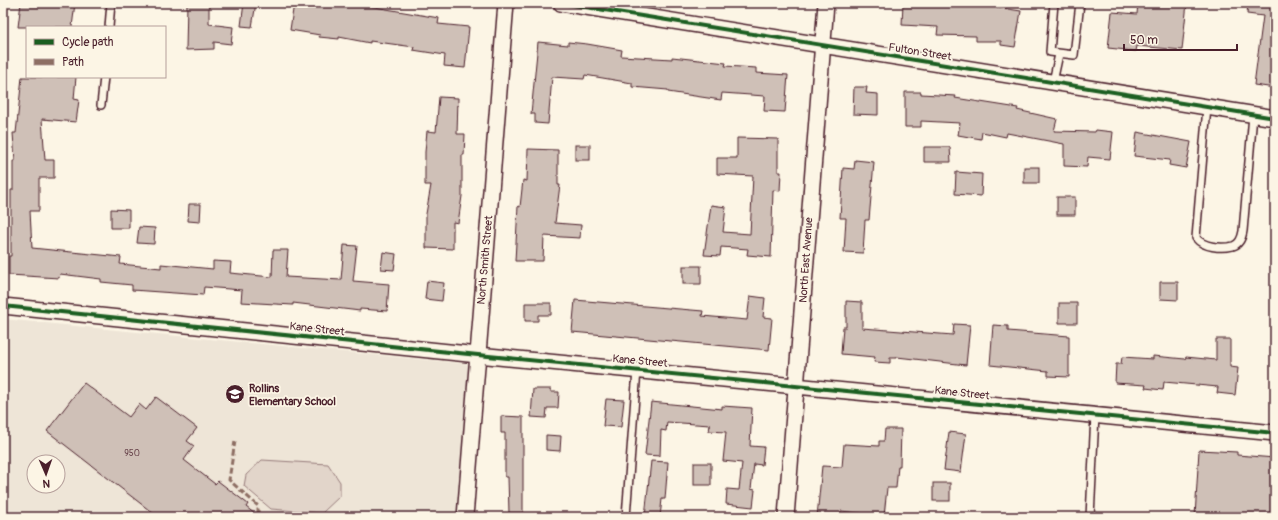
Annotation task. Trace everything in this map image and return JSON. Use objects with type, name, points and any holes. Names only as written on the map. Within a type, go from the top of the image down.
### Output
[{"type":"street","name":"North Smith Street","points":[[465,517],[506,3]]},
{"type":"street","name":"Fulton Street","points":[[561,3],[1275,118]]},
{"type":"street","name":"North East Avenue","points":[[786,517],[826,3]]},
{"type":"street","name":"Kane Street","points":[[3,306],[478,355],[1275,433]]},
{"type":"lane","points":[[109,26],[111,3]]},
{"type":"lane","points":[[1054,3],[1050,52],[1074,55],[1080,3]]},
{"type":"lane","points":[[1053,82],[1059,54]]},
{"type":"lane","points":[[101,105],[104,78]]},
{"type":"lane","points":[[1207,107],[1196,238],[1200,243],[1211,246],[1233,246],[1241,240],[1244,231],[1253,115]]},
{"type":"lane","points":[[626,517],[637,370]]},
{"type":"lane","points":[[1090,517],[1095,415]]},
{"type":"shaded area","name":"Rollins Elementary School","points":[[3,319],[469,364],[458,517],[8,517],[3,425]]},
{"type":"shaded area","points":[[262,460],[328,464],[340,482],[340,496],[322,513],[271,509],[244,486],[246,475]]},
{"type":"building","points":[[21,3],[75,3],[72,26],[18,27]]},
{"type":"building","points":[[187,3],[209,3],[209,24],[233,27],[231,44],[214,42],[214,49],[186,50]]},
{"type":"building","points":[[244,3],[256,3],[252,27],[241,26]]},
{"type":"building","points":[[294,3],[351,3],[439,18],[438,24],[469,27],[465,68],[444,66],[445,55],[413,50],[414,47],[370,41],[370,43],[339,37],[339,39],[319,37],[320,35],[290,30]]},
{"type":"building","points":[[903,3],[989,3],[989,6],[1021,11],[1015,47],[1001,45],[1001,41],[976,41],[976,36],[937,35],[938,27],[902,25]]},
{"type":"building","points":[[1138,3],[1187,3],[1182,50],[1137,46],[1136,51],[1108,48],[1112,12],[1137,14]]},
{"type":"building","points":[[1248,3],[1275,3],[1275,88],[1254,85],[1263,16],[1247,14]]},
{"type":"building","points":[[538,42],[568,45],[568,42],[587,44],[622,50],[621,56],[672,59],[672,57],[726,63],[725,66],[756,68],[756,73],[788,75],[785,112],[764,111],[765,96],[722,93],[721,100],[668,92],[668,90],[632,87],[632,83],[585,75],[584,79],[552,77],[548,124],[535,123],[535,114],[531,114]]},
{"type":"building","points":[[22,77],[76,78],[74,99],[79,100],[76,122],[42,119],[45,160],[54,160],[54,178],[39,178],[39,211],[30,211],[32,248],[121,257],[120,264],[161,268],[161,264],[213,269],[213,261],[231,262],[230,273],[272,277],[273,250],[288,250],[286,277],[341,280],[344,245],[357,246],[353,281],[389,284],[387,311],[360,309],[360,311],[293,303],[293,305],[241,302],[242,290],[204,287],[203,295],[132,290],[132,285],[101,282],[101,279],[60,274],[59,278],[9,275],[9,256],[11,256],[11,190],[13,190],[13,161],[15,161],[13,133],[16,133]]},
{"type":"building","points":[[854,87],[867,87],[866,93],[878,94],[878,115],[853,114]]},
{"type":"building","points":[[905,92],[921,92],[921,94],[956,96],[955,98],[1018,108],[1017,110],[1057,119],[1054,131],[1095,132],[1096,130],[1113,132],[1110,159],[1088,157],[1087,167],[1064,166],[1064,144],[1007,133],[1006,137],[982,132],[981,139],[958,135],[960,123],[921,121],[921,127],[905,127]]},
{"type":"building","points":[[439,97],[458,98],[457,134],[465,134],[464,155],[462,155],[462,196],[458,223],[453,222],[453,249],[426,248],[426,214],[431,185],[425,185],[425,152],[427,131],[436,132]]},
{"type":"building","points":[[1137,132],[1191,142],[1186,168],[1169,165],[1170,160],[1134,156]]},
{"type":"building","points":[[737,138],[778,139],[778,172],[781,172],[780,191],[773,190],[771,257],[747,255],[748,249],[721,247],[720,256],[704,255],[711,205],[726,207],[723,232],[750,234],[753,176],[717,174],[717,158],[737,158]]},
{"type":"building","points":[[575,145],[590,145],[590,160],[575,160]]},
{"type":"building","points":[[924,147],[950,147],[951,162],[924,162]]},
{"type":"building","points":[[528,149],[558,150],[558,185],[560,185],[555,223],[581,225],[580,238],[544,236],[543,261],[515,261],[518,206],[520,207],[523,180],[527,181]]},
{"type":"building","points":[[855,160],[874,162],[869,220],[865,220],[863,253],[844,252],[846,218],[840,218],[843,168],[854,169]]},
{"type":"building","points":[[1024,167],[1039,167],[1039,183],[1024,183]]},
{"type":"building","points":[[956,172],[982,174],[981,196],[955,194]]},
{"type":"building","points":[[1057,197],[1075,197],[1075,215],[1057,215]]},
{"type":"building","points":[[189,204],[201,204],[200,222],[188,221]]},
{"type":"building","points":[[111,209],[129,210],[129,228],[111,228]]},
{"type":"building","points":[[139,227],[155,228],[154,244],[137,243]]},
{"type":"building","points":[[383,252],[396,254],[394,270],[381,269]]},
{"type":"building","points":[[683,266],[701,266],[701,284],[683,284]]},
{"type":"building","points":[[427,281],[444,283],[442,301],[425,299]]},
{"type":"building","points":[[1160,282],[1178,282],[1178,300],[1160,299]]},
{"type":"building","points":[[750,296],[765,298],[763,317],[772,318],[769,350],[572,332],[575,300],[703,311],[702,316],[747,320]]},
{"type":"building","points":[[846,301],[862,302],[862,328],[953,335],[954,324],[970,325],[966,365],[897,357],[890,358],[890,363],[874,362],[875,357],[841,354],[843,327],[846,327]]},
{"type":"building","points":[[525,303],[551,303],[551,315],[538,315],[538,321],[525,321]]},
{"type":"building","points":[[1059,303],[1077,303],[1077,323],[1059,323]]},
{"type":"building","points":[[993,325],[1008,326],[1008,331],[1069,336],[1069,377],[1048,376],[1048,371],[990,365]]},
{"type":"building","points":[[1216,339],[1230,339],[1230,367],[1238,368],[1235,395],[1217,393],[1218,387],[1164,382],[1163,390],[1145,388],[1146,385],[1115,383],[1116,364],[1121,364],[1122,357],[1153,359],[1153,356],[1185,359],[1186,357],[1216,360]]},
{"type":"building","points":[[84,383],[129,417],[139,404],[146,410],[156,397],[197,428],[187,441],[194,446],[184,460],[215,484],[218,481],[248,504],[246,507],[259,517],[158,517],[47,431]]},
{"type":"building","points":[[533,389],[551,389],[551,392],[559,392],[558,408],[547,408],[546,418],[531,417]]},
{"type":"building","points":[[606,399],[624,400],[621,427],[603,426]]},
{"type":"building","points":[[651,402],[722,409],[722,406],[752,408],[750,446],[764,447],[762,465],[754,464],[751,489],[755,490],[753,507],[726,504],[727,489],[739,490],[742,463],[723,461],[726,432],[709,431],[710,425],[667,422],[666,431],[661,430],[660,456],[645,455]]},
{"type":"building","points":[[501,416],[523,417],[523,513],[509,513],[508,477],[505,477],[505,433],[501,433]]},
{"type":"building","points":[[885,429],[901,429],[900,466],[898,466],[896,488],[887,488],[884,516],[841,511],[841,517],[817,517],[822,466],[842,467],[844,444],[879,446],[879,441],[884,441]]},
{"type":"building","points":[[949,432],[966,434],[961,472],[944,470]]},
{"type":"building","points":[[546,435],[561,436],[560,451],[546,450]]},
{"type":"building","points":[[1199,450],[1237,452],[1237,455],[1275,458],[1275,517],[1195,517]]},
{"type":"building","points":[[651,461],[668,462],[665,499],[662,499],[660,517],[645,517]]},
{"type":"building","points":[[694,463],[711,463],[711,485],[694,485]]},
{"type":"building","points":[[933,483],[950,483],[950,501],[933,501]]},
{"type":"marked path","points":[[235,441],[229,480],[258,506],[258,517]]},
{"type":"cycle path","points":[[561,3],[1275,118]]},
{"type":"cycle path","points":[[3,306],[478,355],[1275,433]]},
{"type":"place","name":"Rollins Elementary School","points":[[235,394]]}]
